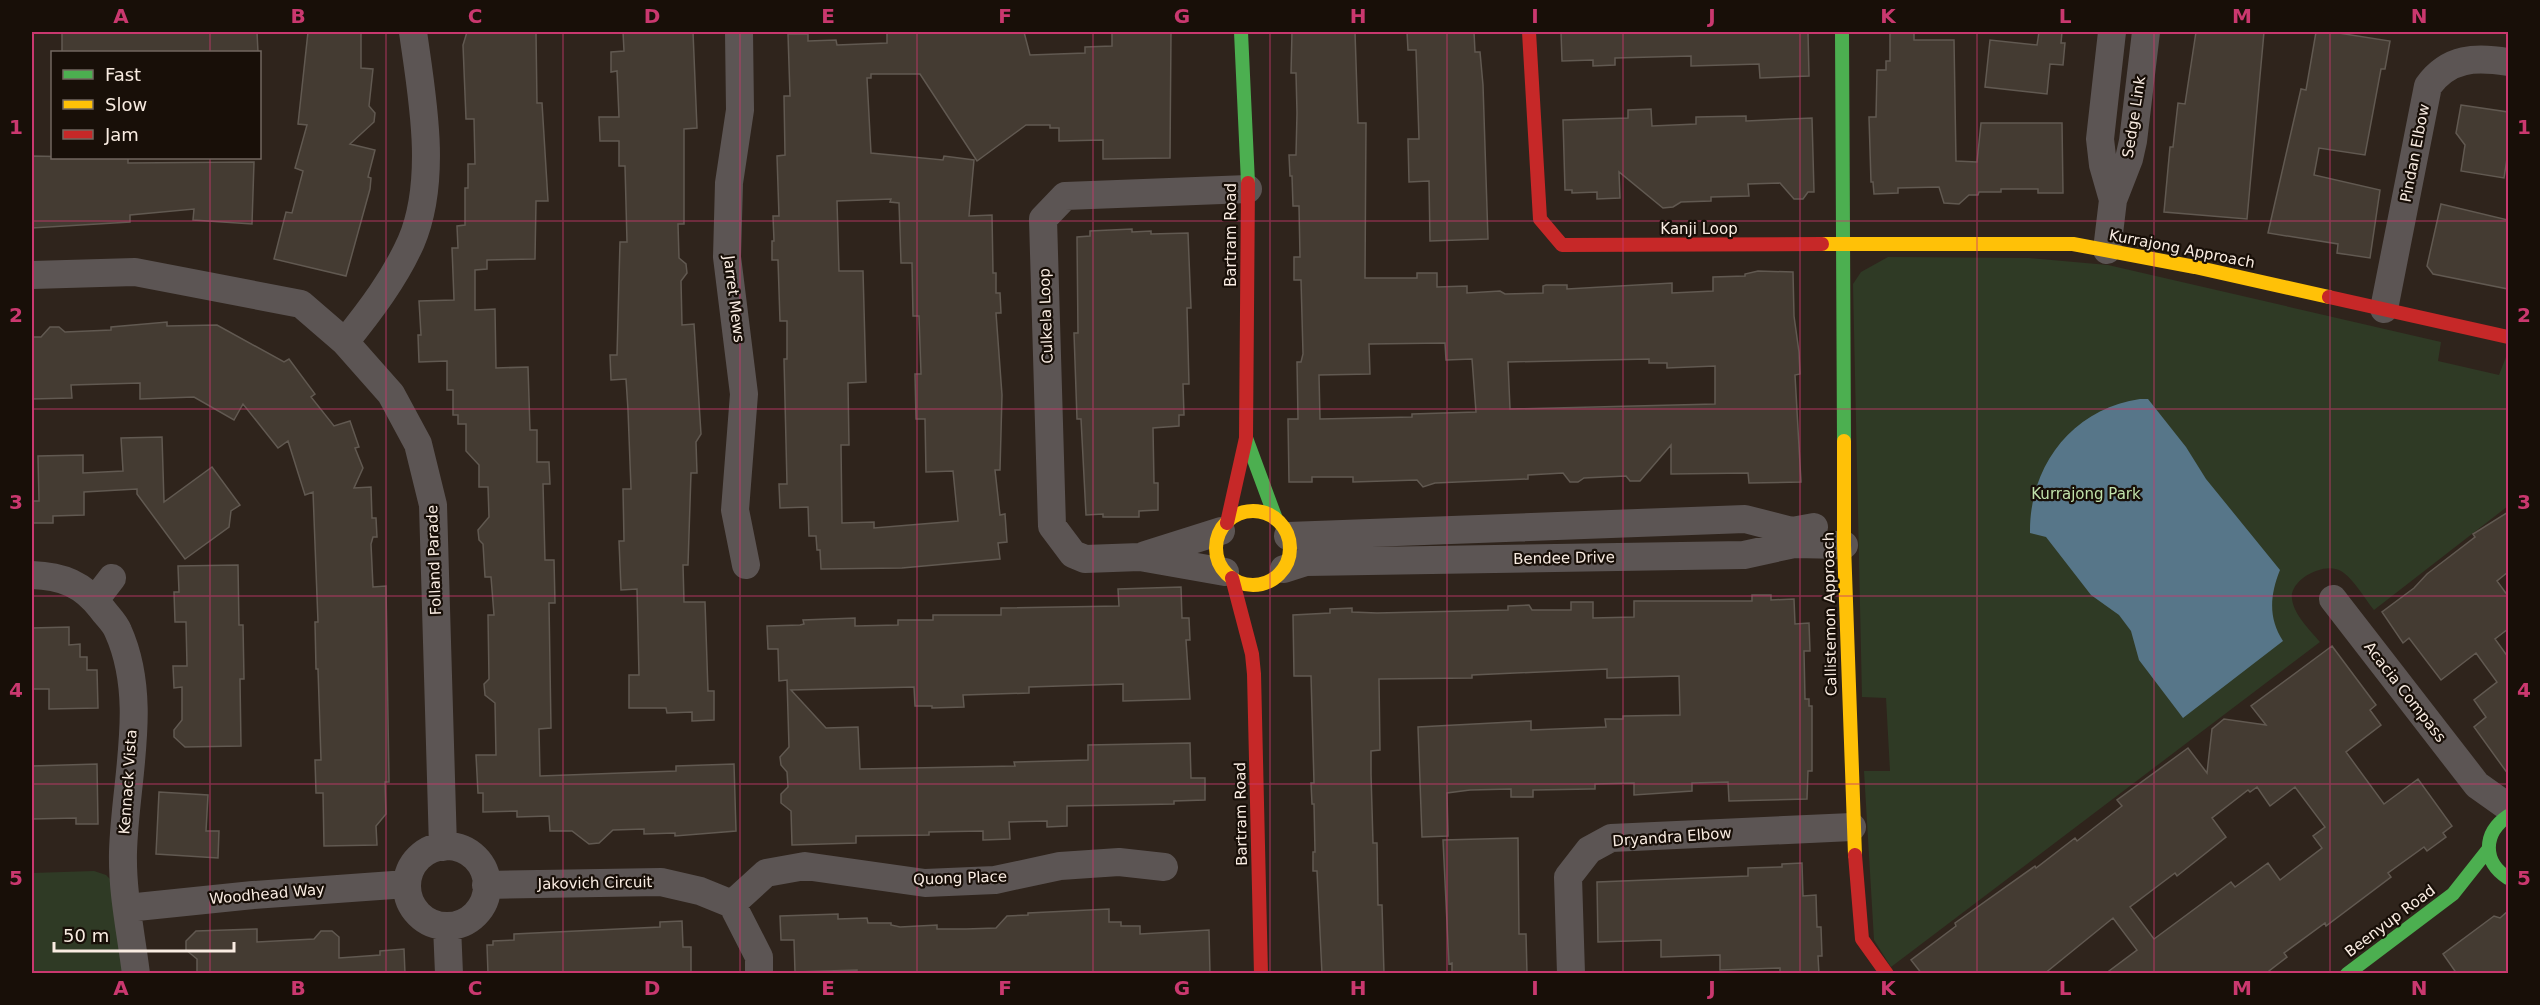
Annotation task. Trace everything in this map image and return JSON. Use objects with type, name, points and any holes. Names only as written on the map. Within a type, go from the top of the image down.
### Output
[{"type":"street","points":[[345,342],[378,300],[411,241],[423,191],[425,118],[413,32]]},
{"type":"street","name":"Jarret Mews","points":[[739,32],[740,110],[729,183],[727,257],[739,334],[744,394],[735,510],[746,565]]},
{"type":"street","name":"Bartram Road","points":[[1224,527],[1246,438],[1248,189],[1241,32]]},
{"type":"street","name":"Kanji Loop","points":[[1528,32],[1540,219],[1562,245],[1844,246]]},
{"type":"street","points":[[1842,32],[1844,246]]},
{"type":"street","name":"Sedge Link","points":[[2112,32],[2100,139],[2103,165],[2112,200]]},
{"type":"street","name":"Sedge Link","points":[[2107,250],[2112,200],[2129,159],[2146,32]]},
{"type":"street","name":"Pindan Elbow","points":[[2384,309],[2428,86],[2444,69],[2457,62],[2471,58],[2508,62]]},
{"type":"street","name":"Culkela Loop","points":[[1229,575],[1140,556],[1085,558],[1073,554],[1052,526],[1043,219],[1065,196],[1248,189]]},
{"type":"street","name":"Kurrajong Approach","points":[[1844,246],[2073,244],[2195,267],[2508,337]]},
{"type":"street","name":"Callistemon Approach","points":[[1844,246],[1844,533],[1852,827],[1862,939],[1887,974]]},
{"type":"street","name":"Folland Parade","points":[[32,275],[135,272],[301,304],[345,342],[391,394],[418,444],[433,505],[443,847]]},
{"type":"street","name":"Bartram Road","points":[[1246,438],[1282,528]]},
{"type":"street","points":[[1271,598],[1281,572],[1290,548],[1282,528],[1256,511],[1235,516],[1224,527],[1216,548],[1217,557],[1229,575],[1243,584],[1256,585],[1281,572]]},
{"type":"street","name":"Bendee Drive","points":[[1282,528],[1745,519],[1792,531],[1844,533]]},
{"type":"street","name":"Culkela Loop","points":[[1140,556],[1224,527]]},
{"type":"street","name":"Bendee Drive","points":[[1281,572],[1306,562],[1744,555],[1844,533]]},
{"type":"street","name":"Kennack Vista","points":[[32,575],[103,589],[129,665],[133,752],[123,848],[123,887],[136,974]]},
{"type":"street","name":"Bartram Road","points":[[1229,575],[1252,654],[1261,974]]},
{"type":"street","name":"Acacia Compass","points":[[2333,598],[2477,784],[2508,807]]},
{"type":"street","name":"Bartram Road","points":[[1252,654],[1260,632]]},
{"type":"street","name":"Acacia Compass","points":[[2477,784],[2495,833]]},
{"type":"street","name":"Dryandra Elbow","points":[[1571,974],[1568,876],[1589,850],[1611,838],[1852,827]]},
{"type":"street","points":[[2495,833],[2496,871],[2503,879]]},
{"type":"street","name":"Beenyup Road","points":[[2347,974],[2453,894],[2495,833]]},
{"type":"street","points":[[443,847],[465,850],[476,859],[484,870],[486,885],[482,906],[473,917],[461,924],[447,926],[425,919],[414,910],[407,884],[412,866],[422,855],[433,848],[443,847]]},
{"type":"street","name":"Quong Place","points":[[732,904],[766,873],[805,866],[925,883],[995,880],[1060,866],[1119,862],[1164,867]]},
{"type":"street","name":"Jakovich Circuit","points":[[486,885],[661,882],[700,891],[732,904]]},
{"type":"street","name":"Woodhead Way","points":[[127,908],[253,895],[407,884]]},
{"type":"street","name":"Beenyup Road","points":[[2453,894],[2474,887]]},
{"type":"street","points":[[732,904],[759,957],[759,974]]},
{"type":"street","points":[[447,926],[449,974]]},
{"type":"green space","name":"Kurrajong Park","points":[[1888,257],[2029,258],[2108,265],[2441,342],[2438,361],[2499,375],[2506,357],[2508,358],[2508,506],[2374,610],[2341,571],[2326,568],[2317,570],[2302,579],[2293,592],[2293,605],[2303,622],[2320,642],[1891,967],[1874,940],[1864,771],[1890,771],[1886,698],[1862,697],[1853,284],[1861,272]]},
{"type":"green space","points":[[94,871],[106,875],[111,880],[126,973],[32,973],[32,873]]},
{"type":"water","points":[[2148,399],[2186,447],[2206,479],[2280,570],[2274,588],[2272,606],[2275,624],[2283,641],[2183,718],[2139,660],[2131,631],[2119,615],[2091,595],[2046,537],[2030,533],[2037,485],[2059,444],[2075,428],[2094,415],[2116,405]]},
{"type":"building","points":[[62,32],[257,32],[258,51],[62,51]]},
{"type":"building","points":[[308,32],[361,32],[361,68],[373,69],[369,106],[375,113],[374,122],[350,144],[375,150],[368,177],[371,178],[370,189],[346,276],[274,259],[286,212],[292,213],[303,171],[295,168],[307,125],[298,124]]},
{"type":"building","points":[[467,32],[536,32],[537,103],[542,103],[548,201],[536,201],[535,259],[487,260],[487,269],[475,270],[475,310],[495,309],[496,368],[528,367],[530,430],[537,430],[537,462],[549,462],[550,484],[543,484],[545,560],[554,560],[555,603],[549,603],[551,728],[539,729],[540,776],[676,771],[676,766],[734,764],[736,831],[675,836],[675,833],[644,834],[644,829],[613,830],[599,843],[589,844],[572,831],[550,831],[549,816],[517,817],[517,811],[483,812],[483,793],[478,793],[476,755],[496,755],[495,703],[485,695],[484,684],[489,679],[488,615],[494,615],[491,577],[485,577],[483,544],[479,540],[478,530],[489,517],[488,487],[479,487],[479,465],[466,451],[466,424],[458,424],[458,415],[453,415],[453,390],[447,390],[447,361],[419,362],[418,335],[421,335],[419,301],[454,300],[452,248],[458,248],[457,226],[465,225],[465,188],[468,188],[468,164],[475,164],[474,119],[466,119],[463,45]]},
{"type":"building","points":[[623,32],[693,32],[697,128],[684,129],[684,224],[678,224],[679,258],[686,264],[687,273],[681,281],[682,325],[694,324],[701,434],[696,442],[697,473],[691,473],[688,565],[683,565],[684,602],[705,602],[708,691],[714,691],[714,720],[692,721],[692,712],[667,713],[666,708],[629,708],[629,675],[639,675],[637,589],[621,590],[619,541],[624,541],[623,489],[631,489],[628,410],[626,379],[611,380],[610,355],[617,355],[620,242],[627,242],[625,166],[619,166],[619,141],[600,141],[599,117],[619,117],[617,71],[611,72],[611,52],[624,51]]},
{"type":"building","points":[[887,32],[1024,32],[1030,55],[1085,53],[1085,47],[1112,46],[1112,32],[1171,32],[1170,158],[1103,159],[1103,140],[1059,141],[1059,128],[1050,128],[1050,125],[1026,125],[977,161],[920,74],[871,74],[871,78],[867,78],[871,153],[943,160],[944,156],[974,160],[969,216],[992,215],[993,273],[996,273],[996,293],[1000,293],[1001,313],[996,313],[1002,395],[1000,470],[995,470],[1000,515],[1005,514],[1007,542],[998,543],[1000,559],[902,568],[821,569],[820,550],[817,550],[816,536],[809,536],[808,507],[780,508],[779,484],[787,484],[784,359],[787,359],[787,321],[780,321],[778,260],[772,260],[772,241],[774,241],[773,216],[779,216],[777,156],[785,155],[784,96],[790,96],[788,34],[808,34],[808,41],[836,40],[837,45],[887,43]],"holes":[[[891,199],[890,202],[899,203],[901,263],[912,263],[913,316],[919,316],[921,374],[915,374],[916,419],[925,419],[926,472],[953,471],[958,521],[874,528],[874,522],[842,523],[841,445],[849,445],[848,383],[866,382],[863,271],[839,271],[837,201]]]},
{"type":"building","points":[[1292,32],[1355,32],[1358,123],[1366,123],[1365,278],[1417,278],[1417,273],[1437,273],[1437,287],[1467,286],[1467,293],[1500,291],[1505,294],[1543,293],[1543,286],[1546,285],[1567,285],[1567,289],[1672,283],[1672,293],[1713,291],[1713,277],[1745,276],[1745,274],[1758,271],[1793,272],[1794,316],[1800,374],[1795,375],[1801,482],[1749,483],[1748,473],[1671,474],[1671,445],[1640,481],[1630,481],[1626,476],[1584,478],[1578,482],[1570,482],[1563,473],[1528,475],[1528,479],[1435,483],[1423,487],[1417,480],[1353,482],[1353,477],[1312,477],[1312,482],[1289,482],[1288,419],[1298,419],[1297,362],[1301,362],[1303,354],[1301,280],[1294,280],[1294,257],[1300,257],[1299,206],[1293,206],[1292,176],[1290,176],[1289,155],[1296,155],[1297,113],[1296,73],[1291,73]],"holes":[[[1445,343],[1446,360],[1472,359],[1476,412],[1412,414],[1412,417],[1320,419],[1319,375],[1370,374],[1369,344]],[[1649,359],[1649,363],[1667,363],[1667,368],[1715,366],[1715,404],[1510,409],[1508,362]]]},
{"type":"building","points":[[1407,32],[1474,32],[1475,52],[1480,52],[1483,85],[1488,239],[1430,241],[1429,181],[1409,182],[1408,139],[1419,139],[1416,50],[1408,50]]},
{"type":"building","points":[[1561,32],[1808,32],[1809,76],[1760,78],[1759,64],[1691,66],[1691,56],[1615,58],[1615,65],[1593,66],[1593,60],[1562,61]]},
{"type":"building","points":[[1890,32],[1914,32],[1914,40],[1954,40],[1956,161],[1977,162],[1981,123],[2062,123],[2063,193],[2038,193],[2038,189],[2001,189],[2001,192],[1979,192],[1978,195],[1969,195],[1959,204],[1944,203],[1939,187],[1898,188],[1898,193],[1874,194],[1873,182],[1871,182],[1869,117],[1876,117],[1877,70],[1886,70],[1886,61],[1890,61]]},
{"type":"building","points":[[2039,32],[2062,32],[2061,43],[2065,43],[2063,65],[2050,64],[2047,94],[1985,87],[1990,40],[2037,45]]},
{"type":"building","points":[[2196,32],[2264,32],[2247,219],[2164,212],[2170,147],[2173,147],[2178,103],[2185,104]]},
{"type":"building","points":[[2316,32],[2332,32],[2390,41],[2385,69],[2381,69],[2365,155],[2319,148],[2314,175],[2380,190],[2370,258],[2337,253],[2338,244],[2268,233],[2301,89],[2306,90]]},
{"type":"building","points":[[2461,105],[2508,112],[2508,152],[2504,178],[2461,171],[2465,145],[2456,133]]},
{"type":"building","points":[[1651,109],[1652,126],[1696,124],[1696,117],[1746,116],[1746,121],[1812,118],[1814,192],[1808,192],[1803,199],[1794,199],[1780,183],[1748,184],[1749,196],[1711,197],[1711,201],[1681,202],[1673,207],[1663,208],[1619,172],[1620,198],[1597,199],[1597,192],[1572,193],[1572,190],[1565,190],[1563,120],[1628,118],[1628,110]]},
{"type":"building","points":[[32,156],[51,156],[51,159],[128,159],[128,163],[254,162],[252,224],[193,220],[194,209],[130,215],[130,222],[32,228]]},
{"type":"building","points":[[2441,204],[2508,220],[2508,289],[2433,274],[2427,266]]},
{"type":"building","points":[[1132,229],[1132,232],[1151,231],[1151,234],[1188,233],[1191,308],[1187,308],[1189,384],[1183,384],[1184,415],[1179,415],[1179,426],[1153,428],[1154,483],[1158,483],[1158,510],[1139,511],[1139,517],[1086,515],[1081,419],[1077,419],[1074,333],[1078,333],[1077,237],[1090,236],[1090,231]]},
{"type":"building","points":[[167,322],[167,326],[217,325],[284,362],[289,359],[315,394],[311,397],[334,426],[350,421],[359,447],[355,448],[363,468],[354,488],[371,487],[372,518],[376,518],[377,537],[373,537],[371,544],[373,587],[386,586],[389,782],[385,782],[386,814],[376,826],[377,845],[324,846],[323,793],[316,793],[315,760],[321,760],[318,669],[316,669],[315,622],[318,622],[313,492],[305,495],[288,441],[278,448],[243,404],[234,420],[194,397],[140,399],[140,383],[71,385],[72,398],[32,399],[32,337],[41,337],[50,327],[59,327],[65,332],[111,330],[111,327]]},
{"type":"building","points":[[162,437],[164,502],[212,467],[240,505],[231,511],[229,527],[185,559],[137,494],[137,489],[84,492],[84,515],[53,516],[53,523],[32,523],[32,501],[39,501],[38,456],[83,455],[83,473],[123,471],[121,438]]},
{"type":"building","points":[[2508,512],[2508,572],[2497,581],[2508,596],[2508,629],[2495,639],[2508,657],[2508,774],[2474,727],[2486,717],[2474,700],[2497,682],[2476,653],[2441,680],[2409,638],[2403,643],[2382,612],[2475,537],[2473,534]]},
{"type":"building","points":[[238,565],[239,625],[243,625],[244,679],[240,679],[241,746],[185,747],[174,737],[174,730],[182,720],[182,687],[174,688],[173,666],[187,666],[186,622],[175,622],[174,592],[179,592],[178,566]]},
{"type":"building","points":[[1181,587],[1182,618],[1189,618],[1190,640],[1186,640],[1190,699],[1123,701],[1123,684],[1029,687],[1029,693],[963,695],[964,707],[932,708],[932,706],[915,706],[914,687],[791,690],[826,728],[858,727],[860,769],[1015,766],[1014,762],[1088,760],[1088,745],[1190,743],[1191,778],[1205,778],[1205,800],[1174,801],[1174,804],[1067,806],[1067,826],[1047,827],[1047,821],[1009,822],[1010,839],[983,840],[983,831],[929,832],[929,835],[856,836],[856,843],[792,845],[791,811],[781,803],[781,794],[788,787],[787,772],[781,765],[780,757],[789,747],[787,680],[779,681],[778,649],[768,649],[767,626],[800,625],[804,624],[803,620],[855,618],[855,626],[898,625],[898,620],[933,620],[933,615],[1001,615],[1001,608],[1119,606],[1118,589]]},
{"type":"building","points":[[1752,595],[1771,595],[1771,600],[1794,599],[1795,624],[1809,623],[1810,651],[1804,651],[1805,699],[1809,699],[1809,706],[1812,706],[1812,771],[1808,771],[1807,799],[1729,801],[1728,782],[1692,783],[1692,791],[1634,795],[1634,783],[1595,784],[1595,789],[1533,790],[1533,797],[1511,797],[1511,789],[1470,790],[1447,793],[1448,836],[1422,837],[1418,727],[1531,721],[1531,730],[1606,727],[1605,719],[1623,719],[1623,716],[1680,715],[1679,676],[1607,678],[1607,669],[1472,675],[1472,678],[1379,679],[1380,750],[1371,751],[1371,774],[1373,843],[1377,843],[1378,905],[1382,905],[1384,974],[1322,974],[1317,871],[1313,871],[1313,852],[1315,852],[1311,783],[1314,783],[1311,676],[1294,676],[1293,615],[1330,613],[1330,609],[1352,608],[1352,612],[1377,613],[1508,610],[1508,606],[1529,605],[1532,610],[1571,610],[1571,602],[1593,602],[1593,618],[1634,617],[1634,601],[1752,601]]},
{"type":"building","points":[[69,627],[69,645],[80,644],[80,657],[87,657],[87,670],[97,670],[98,708],[49,709],[49,689],[32,689],[32,628]]},
{"type":"building","points":[[2332,646],[2376,705],[2370,710],[2381,725],[2346,752],[2384,804],[2418,779],[2452,826],[2443,833],[2446,837],[2427,851],[2424,847],[2388,873],[2391,877],[2326,926],[2325,923],[2284,953],[2287,957],[2265,974],[2105,974],[2137,950],[2113,918],[2044,974],[1922,974],[1911,960],[1956,926],[1955,923],[2035,866],[2036,868],[2075,838],[2077,841],[2122,806],[2117,800],[2188,748],[2207,773],[2212,729],[2224,719],[2266,725],[2251,706]],"holes":[[[2257,787],[2270,806],[2295,787],[2325,827],[2313,836],[2322,848],[2280,880],[2268,863],[2235,887],[2231,882],[2154,939],[2130,907],[2175,873],[2177,876],[2226,837],[2212,818],[2248,790],[2250,792]]]},
{"type":"building","points":[[97,764],[98,824],[76,824],[76,818],[32,819],[32,766]]},
{"type":"building","points":[[159,792],[208,795],[206,831],[219,831],[218,858],[156,854]]},
{"type":"building","points":[[1518,838],[1519,934],[1526,934],[1527,974],[1452,974],[1452,963],[1449,964],[1443,840]]},
{"type":"building","points":[[1802,863],[1803,896],[1816,895],[1817,927],[1821,927],[1822,956],[1818,956],[1819,974],[1780,973],[1780,968],[1720,970],[1720,955],[1661,957],[1661,940],[1598,942],[1597,882],[1748,876],[1748,868],[1782,867],[1782,864]]},
{"type":"building","points":[[1109,909],[1109,922],[1121,922],[1121,926],[1140,926],[1140,934],[1209,930],[1210,974],[857,974],[857,970],[795,972],[794,940],[781,940],[780,916],[838,914],[838,919],[867,918],[868,923],[891,923],[891,925],[900,927],[937,925],[937,929],[966,929],[996,928],[1007,916],[1028,915],[1028,913]]},
{"type":"building","points":[[2508,911],[2508,974],[2457,974],[2443,954],[2494,916],[2500,918]]},
{"type":"building","points":[[682,921],[683,947],[691,947],[691,974],[488,974],[487,945],[493,945],[493,941],[514,940],[514,934],[660,927],[660,922]]},
{"type":"building","points":[[257,929],[257,942],[314,939],[321,931],[332,931],[339,937],[339,958],[380,955],[380,951],[404,949],[405,974],[197,974],[197,959],[186,950],[186,941],[196,931]]},
{"type":"traffic: fast","points":[[1241,32],[1248,183]]},
{"type":"traffic: fast","points":[[1842,32],[1844,441]]},
{"type":"traffic: fast","points":[[1246,438],[1276,519]]},
{"type":"traffic: fast","points":[[2508,816],[2494,831],[2489,847],[2494,864],[2508,878]]},
{"type":"traffic: fast","points":[[2347,974],[2453,894],[2487,851]]},
{"type":"traffic: slow","points":[[1822,244],[2073,244],[2195,267],[2329,297]]},
{"type":"traffic: slow","points":[[1844,441],[1844,545],[1855,855]]},
{"type":"traffic: slow","points":[[1253,511],[1267,514],[1279,522],[1287,534],[1290,548],[1287,562],[1279,574],[1267,582],[1253,585],[1239,582],[1227,574],[1219,562],[1216,548],[1219,534],[1227,522],[1239,514],[1253,511]]},
{"type":"traffic: jam","points":[[1529,32],[1540,219],[1562,245],[1822,244]]},
{"type":"traffic: jam","points":[[1227,523],[1246,438],[1248,183]]},
{"type":"traffic: jam","points":[[2329,297],[2508,337]]},
{"type":"traffic: jam","points":[[1232,578],[1252,654],[1254,674],[1261,974]]},
{"type":"traffic: jam","points":[[1855,855],[1862,939],[1887,974]]}]
